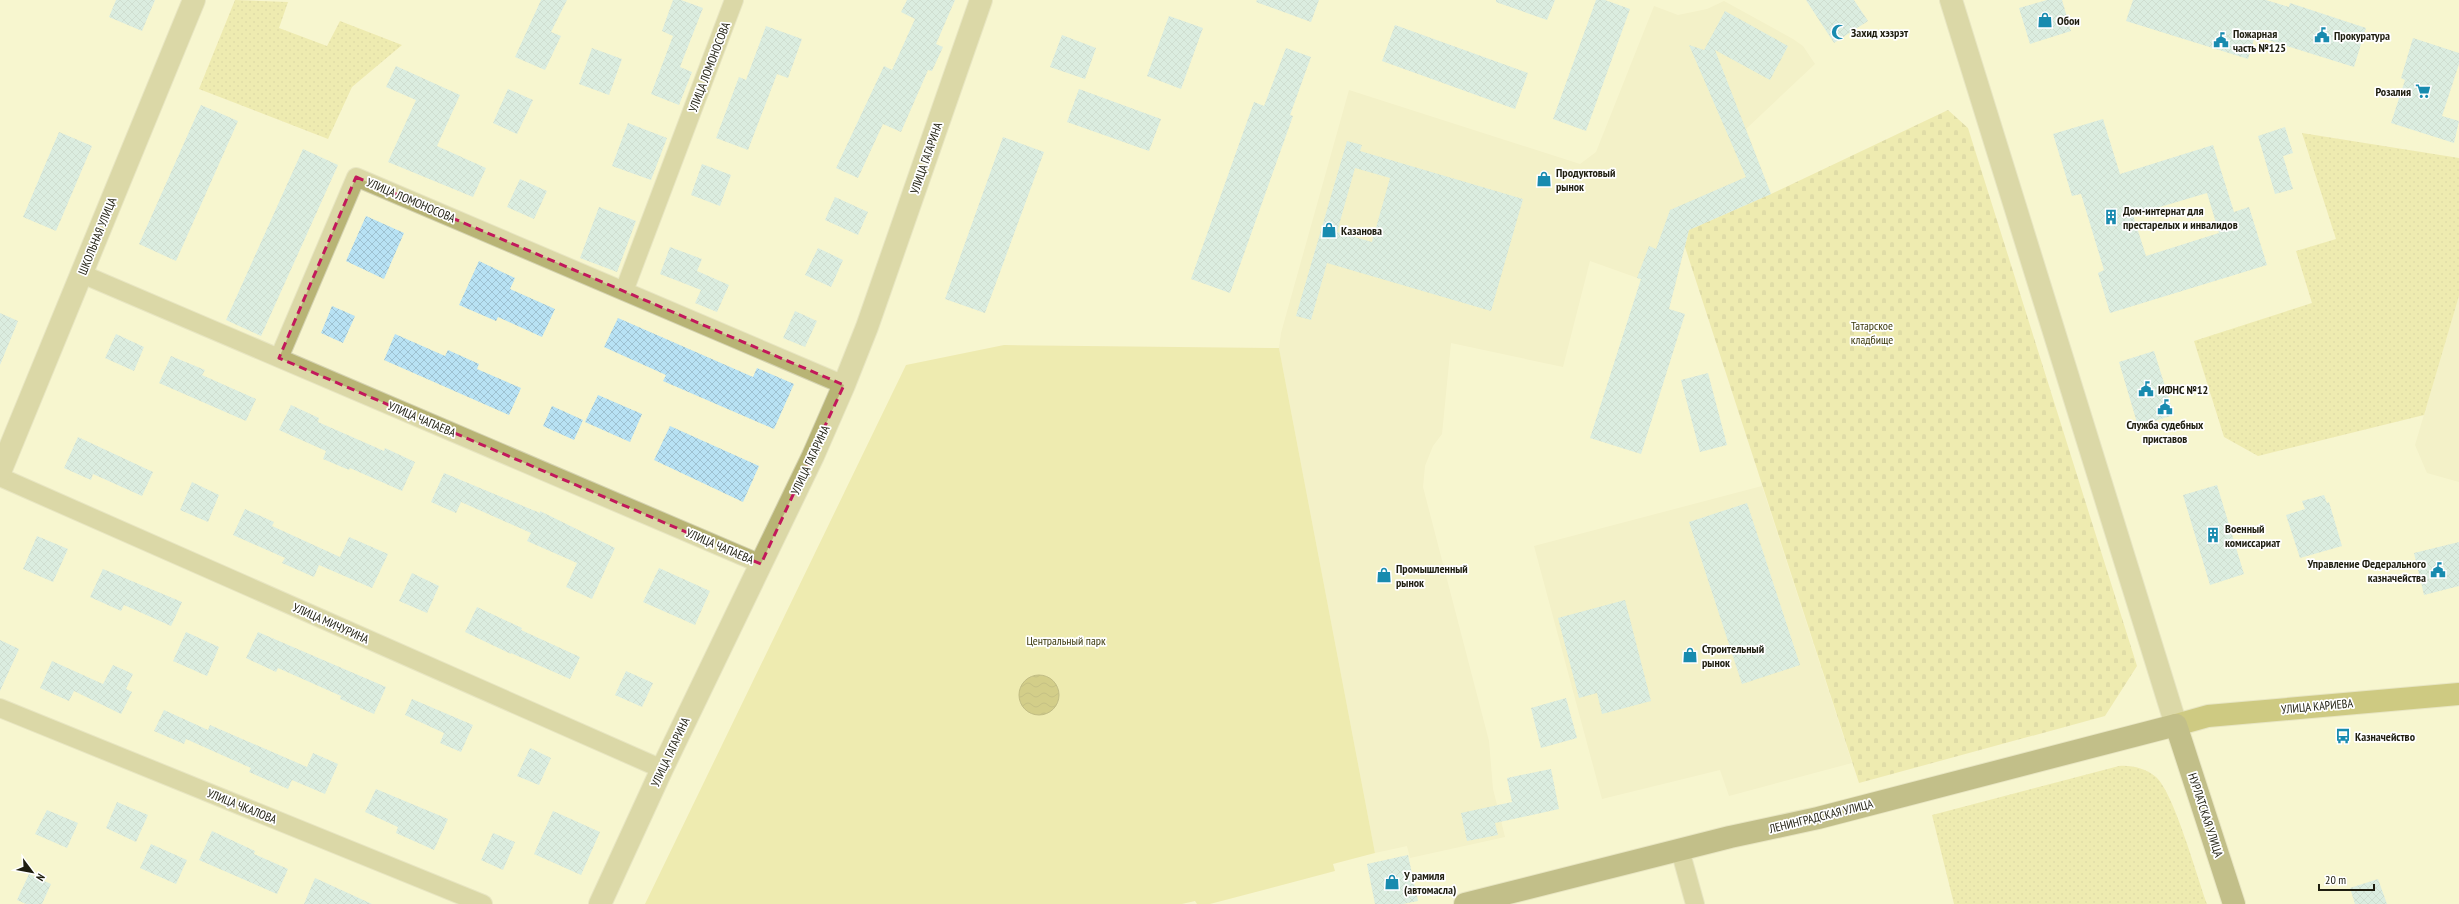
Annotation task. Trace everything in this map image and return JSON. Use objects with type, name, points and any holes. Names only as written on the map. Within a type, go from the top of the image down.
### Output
[{"type":"main road","name":"УЛИЦА КАРИЕВА","points":[[2176,725],[2208,716],[2459,694]]},
{"type":"main road","name":"ЛЕНИНГРАДСКАЯ УЛИЦА","points":[[1465,904],[1680,850],[1818,818],[2176,725]]},
{"type":"main road","name":"НУРЛАТСКАЯ УЛИЦА","points":[[2176,725],[2234,904]]},
{"type":"street","name":"ШКОЛЬНАЯ УЛИЦА","points":[[0,472],[194,0]]},
{"type":"street","name":"УЛИЦА ЛОМОНОСОВА","points":[[624,291],[734,0]]},
{"type":"street","name":"УЛИЦА ГАГАРИНА","points":[[600,904],[662,769],[761,564],[844,385],[870,320],[981,0]]},
{"type":"street","points":[[1951,0],[2176,725]]},
{"type":"street","name":"УЛИЦА ЛОМОНОСОВА","points":[[279,358],[356,177],[844,385]]},
{"type":"street","name":"УЛИЦА ЧАПАЕВА","points":[[82,274],[761,564]]},
{"type":"street","name":"УЛИЦА МИЧУРИНА","points":[[0,477],[662,769]]},
{"type":"street","name":"УЛИЦА ЧКАЛОВА","points":[[0,708],[483,904]]},
{"type":"street","points":[[1680,850],[1695,904]]},
{"type":"highlighted area","points":[[356,177],[844,385],[761,564],[279,358]]},
{"type":"shaded area","points":[[1724,1],[1793,39],[1803,46],[1815,64],[1746,129],[1771,194],[1689,230],[1674,291],[1590,261],[1563,367],[1451,343],[1442,434],[1433,446],[1425,466],[1423,487],[1489,741],[1493,789],[1505,837],[1410,858],[1407,846],[1375,853],[1279,348],[1281,333],[1349,90],[1580,164],[1596,152],[1654,6],[1678,15],[1707,9]]},
{"type":"shaded area","points":[[2459,296],[2459,482],[2427,473],[2415,445]]},
{"type":"shaded area","name":"Строительный рынок","points":[[1762,486],[1852,763],[1729,796],[1720,770],[1602,799],[1534,546]]},
{"type":"green space","points":[[235,0],[288,2],[279,28],[327,46],[340,21],[402,45],[352,87],[328,139],[199,89]]},
{"type":"green space","name":"Татарское кладбище","points":[[1948,110],[1968,128],[2137,666],[2105,716],[1859,783],[1685,247],[1689,230],[1771,194]]},
{"type":"green space","points":[[2302,133],[2459,158],[2459,296],[2424,415],[2258,456],[2224,437],[2194,341],[2312,303],[2296,251],[2336,239]]},
{"type":"green space","name":"Центральный парк","points":[[1004,345],[1279,348],[1375,853],[1333,864],[1335,871],[1210,904],[1197,904],[1195,901],[1182,904],[645,904],[906,365]]},
{"type":"green space","points":[[2119,766],[2129,766],[2143,769],[2156,777],[2163,786],[2177,817],[2207,904],[1954,904],[1932,815]]},
{"type":"water","points":[[1043,675],[1050,678],[1056,684],[1059,695],[1058,703],[1050,712],[1043,715],[1035,715],[1028,712],[1020,703],[1019,691],[1022,684],[1031,676]]},
{"type":"building","points":[[116,0],[155,0],[142,31],[109,17]]},
{"type":"building","points":[[541,0],[567,0],[551,32],[561,36],[545,70],[515,57]]},
{"type":"building","points":[[673,0],[681,0],[703,8],[680,67],[692,72],[679,105],[651,94],[673,36],[662,31]]},
{"type":"building","points":[[907,0],[955,0],[936,44],[943,47],[932,71],[928,70],[901,132],[883,124],[858,178],[836,168],[884,66],[892,70],[915,19],[901,12]]},
{"type":"building","points":[[1257,0],[1319,0],[1311,22],[1256,2]]},
{"type":"building","points":[[1496,0],[1555,0],[1547,20],[1496,2]]},
{"type":"building","points":[[1596,0],[1605,0],[1630,9],[1586,131],[1553,119]]},
{"type":"building","name":"Захид хэзрэт","points":[[1806,0],[1854,0],[1868,21],[1834,43]]},
{"type":"building","points":[[2047,0],[2062,0],[2071,31],[2030,44],[2019,8]]},
{"type":"building","points":[[2133,0],[2266,0],[2289,7],[2290,3],[2366,28],[2354,67],[2255,36],[2248,59],[2126,21]]},
{"type":"building","points":[[1725,11],[1788,46],[1770,80],[1715,50],[1771,194],[1689,230],[1669,309],[1685,314],[1641,454],[1590,438],[1641,279],[1637,278],[1649,246],[1656,249],[1670,210],[1746,177],[1689,45],[1704,50]]},
{"type":"building","points":[[1169,16],[1203,28],[1181,89],[1147,76]]},
{"type":"building","points":[[1395,25],[1528,73],[1515,109],[1382,61]]},
{"type":"building","points":[[766,26],[802,39],[788,78],[777,74],[748,150],[716,138],[739,77],[746,80]]},
{"type":"building","points":[[1062,35],[1096,48],[1085,79],[1050,67]]},
{"type":"building","name":"Розалия","points":[[2413,38],[2459,53],[2459,64],[2442,116],[2459,121],[2454,143],[2391,123],[2405,80],[2401,78]]},
{"type":"building","points":[[592,48],[622,59],[609,95],[579,84]]},
{"type":"building","points":[[1286,48],[1311,57],[1290,115],[1293,116],[1230,293],[1191,279],[1254,102],[1264,106]]},
{"type":"building","points":[[396,66],[460,95],[437,146],[486,168],[473,197],[388,162],[416,100],[386,87]]},
{"type":"building","points":[[508,89],[533,100],[517,134],[493,123]]},
{"type":"building","points":[[1079,89],[1161,119],[1149,151],[1067,122]]},
{"type":"building","points":[[201,105],[238,121],[176,261],[139,244]]},
{"type":"building","name":"Дом-интернат для престарелых и инвалидов","points":[[2103,119],[2120,174],[2213,145],[2234,212],[2249,207],[2267,265],[2110,313],[2098,273],[2104,270],[2081,194],[2072,196],[2053,134]],"holes":[[[2207,193],[2219,233],[2146,256],[2133,215]]]},
{"type":"building","points":[[628,123],[667,138],[651,180],[612,166]]},
{"type":"building","points":[[2285,127],[2293,153],[2283,156],[2293,189],[2275,194],[2258,136]]},
{"type":"building","points":[[59,132],[92,146],[56,231],[23,217]]},
{"type":"building","points":[[1003,137],[1044,152],[985,313],[945,299]]},
{"type":"building","points":[[1347,141],[1362,145],[1360,151],[1523,199],[1491,311],[1327,263],[1311,320],[1296,316]],"holes":[[[1355,168],[1390,178],[1372,242],[1337,232]]]},
{"type":"building","points":[[303,149],[338,165],[261,336],[226,320]]},
{"type":"building","points":[[702,164],[731,175],[720,206],[691,195]]},
{"type":"building","points":[[520,179],[547,191],[534,219],[507,207]]},
{"type":"building","points":[[835,197],[868,212],[858,235],[825,220]]},
{"type":"building","points":[[599,207],[636,221],[617,272],[580,258]]},
{"type":"building","points":[[366,216],[404,233],[384,279],[346,261]]},
{"type":"building","points":[[670,247],[702,259],[697,271],[729,285],[717,312],[695,303],[701,290],[660,274]]},
{"type":"building","points":[[818,248],[843,260],[831,287],[805,275]]},
{"type":"building","points":[[479,261],[515,278],[510,289],[555,309],[542,337],[498,317],[496,321],[459,305]]},
{"type":"building","points":[[332,306],[355,316],[343,343],[321,333]]},
{"type":"building","points":[[795,311],[817,321],[805,347],[783,338]]},
{"type":"building","points":[[0,313],[18,321],[0,365]]},
{"type":"building","points":[[618,318],[753,377],[757,368],[794,384],[774,429],[663,381],[666,375],[604,347]]},
{"type":"building","points":[[116,334],[144,347],[134,371],[105,358]]},
{"type":"building","points":[[395,334],[445,356],[448,350],[479,364],[477,369],[521,388],[509,415],[384,360]]},
{"type":"building","name":"ИФНС №12","points":[[2154,351],[2174,415],[2138,426],[2119,362]]},
{"type":"building","points":[[171,356],[205,370],[202,375],[256,399],[246,421],[159,383]]},
{"type":"building","points":[[1708,373],[1727,445],[1700,452],[1681,380]]},
{"type":"building","points":[[598,395],[642,414],[630,442],[585,422]]},
{"type":"building","points":[[291,405],[319,418],[318,422],[384,451],[385,448],[415,462],[402,491],[350,468],[349,470],[323,459],[326,451],[279,430]]},
{"type":"building","points":[[552,406],[583,420],[574,440],[543,426]]},
{"type":"building","points":[[670,426],[759,466],[743,502],[654,460]]},
{"type":"building","points":[[78,437],[153,472],[142,496],[93,474],[91,480],[64,468]]},
{"type":"building","points":[[444,473],[540,513],[540,511],[615,548],[592,599],[566,587],[577,563],[527,541],[531,533],[461,502],[456,513],[431,502]]},
{"type":"building","points":[[192,482],[219,495],[208,522],[180,510]]},
{"type":"building","name":"Военный комиссариат","points":[[2217,485],[2244,574],[2210,585],[2183,495]]},
{"type":"building","points":[[2324,495],[2327,503],[2329,502],[2342,546],[2300,558],[2286,515],[2305,509],[2302,501]]},
{"type":"building","points":[[1747,503],[1800,665],[1742,684],[1689,522]]},
{"type":"building","points":[[245,509],[274,522],[272,526],[340,557],[349,537],[388,554],[372,588],[319,565],[314,577],[282,563],[285,558],[233,535]]},
{"type":"building","points":[[37,536],[68,549],[53,582],[23,569]]},
{"type":"building","name":"Управление Федерального казначейства","points":[[2459,542],[2459,586],[2424,595],[2414,553]]},
{"type":"building","points":[[659,568],[710,591],[695,625],[643,602]]},
{"type":"building","points":[[103,569],[182,602],[171,626],[124,605],[121,611],[90,597]]},
{"type":"building","points":[[412,573],[439,586],[427,613],[399,601]]},
{"type":"building","points":[[1625,600],[1651,701],[1602,714],[1597,693],[1579,698],[1558,618]]},
{"type":"building","points":[[477,607],[522,628],[521,630],[580,657],[570,679],[511,654],[465,632]]},
{"type":"building","points":[[186,632],[219,647],[207,676],[173,661]]},
{"type":"building","points":[[258,632],[386,687],[374,714],[340,699],[341,696],[278,668],[276,672],[246,658]]},
{"type":"building","points":[[0,640],[19,649],[0,691]]},
{"type":"building","points":[[52,661],[103,684],[113,665],[133,674],[126,689],[132,692],[121,714],[74,691],[69,701],[40,688]]},
{"type":"building","points":[[626,671],[653,683],[642,707],[615,695]]},
{"type":"building","points":[[1566,698],[1577,738],[1541,748],[1531,708]]},
{"type":"building","points":[[412,699],[473,725],[461,752],[440,743],[444,733],[405,715]]},
{"type":"building","points":[[164,710],[208,730],[210,725],[307,767],[313,753],[338,764],[325,794],[292,780],[288,789],[249,772],[251,768],[186,739],[184,744],[154,731]]},
{"type":"building","points":[[530,748],[551,758],[539,785],[517,776]]},
{"type":"building","points":[[1551,769],[1559,809],[1495,823],[1498,835],[1467,841],[1461,813],[1512,802],[1507,778]]},
{"type":"building","points":[[376,789],[448,819],[434,850],[396,833],[398,827],[365,812]]},
{"type":"building","points":[[117,802],[148,815],[136,842],[106,828]]},
{"type":"building","points":[[47,810],[78,823],[67,848],[35,834]]},
{"type":"building","points":[[553,811],[600,832],[581,875],[534,854]]},
{"type":"building","points":[[212,831],[255,851],[254,854],[288,869],[277,894],[199,860]]},
{"type":"building","points":[[493,833],[515,842],[503,870],[481,860]]},
{"type":"building","points":[[151,844],[187,860],[176,884],[140,868]]},
{"type":"building","name":"У рамиля (автомасла)","points":[[1408,855],[1418,901],[1403,904],[1375,904],[1367,864]]},
{"type":"building","points":[[29,874],[51,884],[42,904],[26,904],[17,900]]},
{"type":"building","points":[[315,878],[372,904],[304,904]]},
{"type":"building","points":[[2378,879],[2387,904],[2355,904],[2350,888]]},
{"type":"place","name":"Обои","points":[[2045,20]]},
{"type":"place","name":"Захид хэзрэт","points":[[1839,32]]},
{"type":"place","name":"Прокуратура","points":[[2322,35]]},
{"type":"place","name":"Пожарная часть №125","points":[[2221,40]]},
{"type":"place","name":"Розалия","points":[[2423,91]]},
{"type":"place","name":"Продуктовый рынок","points":[[1544,179]]},
{"type":"place","name":"Дом-интернат для престарелых и инвалидов","points":[[2111,217]]},
{"type":"place","name":"Казанова","points":[[1329,230]]},
{"type":"place","name":"ИФНС №12","points":[[2146,389]]},
{"type":"place","name":"Служба судебных приставов","points":[[2165,407]]},
{"type":"place","name":"Военный комиссариат","points":[[2213,535]]},
{"type":"place","name":"Управление Федерального казначейства","points":[[2438,570]]},
{"type":"place","name":"Промышленный рынок","points":[[1384,575]]},
{"type":"place","name":"Строительный рынок","points":[[1690,655]]},
{"type":"place","name":"Казначейство","points":[[2343,736]]},
{"type":"place","name":"У рамиля (автомасла)","points":[[1392,882]]}]
